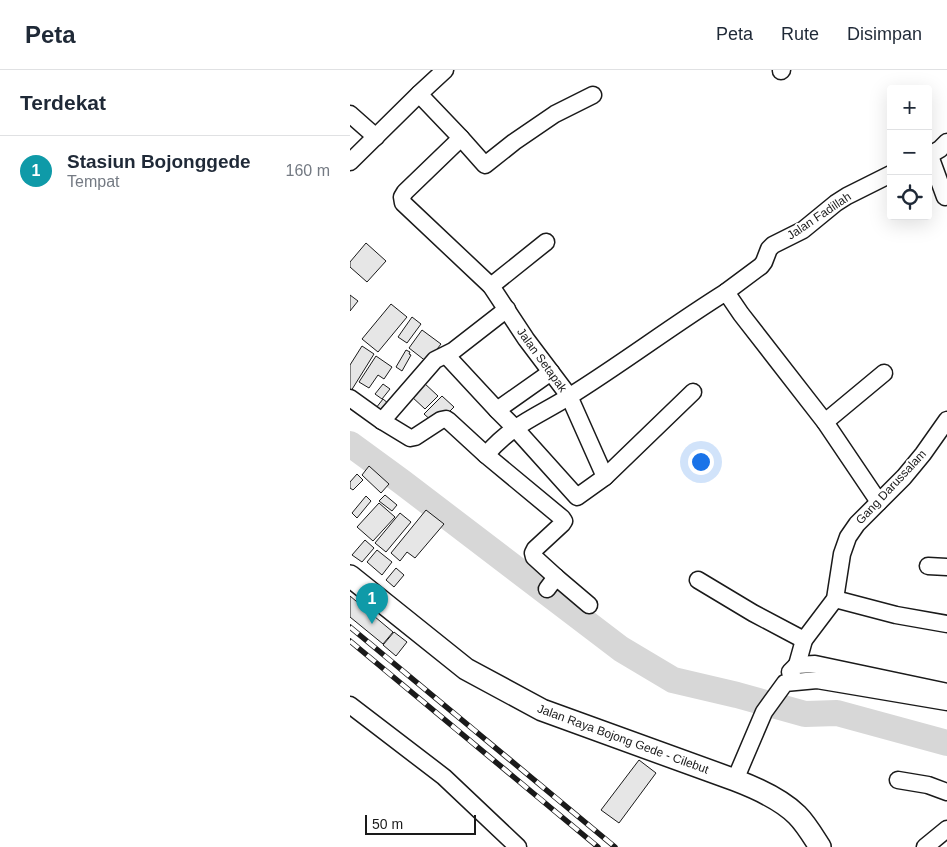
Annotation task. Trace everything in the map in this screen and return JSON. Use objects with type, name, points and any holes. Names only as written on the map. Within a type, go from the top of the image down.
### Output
[{"type":"main road","name":"Jalan Raya Bojong Gede - Cilebut","points":[[350,576],[466,669],[542,710],[751,786],[796,814],[807,826],[820,847]]},
{"type":"street","points":[[350,162],[445,70]]},
{"type":"street","points":[[419,94],[485,165],[514,142],[555,114],[593,95]]},
{"type":"street","points":[[350,114],[376,137]]},
{"type":"street","name":"Jalan Setapak","points":[[461,138],[405,192],[402,197],[404,203],[491,286],[526,339],[570,396],[605,477]]},
{"type":"street","points":[[932,154],[947,142]]},
{"type":"street","points":[[932,163],[946,196]]},
{"type":"street","name":"Jalan Fadillah","points":[[726,292],[761,266],[773,245],[803,230],[847,196],[889,175]]},
{"type":"street","points":[[491,286],[546,242]]},
{"type":"street","points":[[486,455],[495,444],[515,428],[570,396],[726,292],[825,422],[878,502]]},
{"type":"street","points":[[382,420],[435,360],[453,351],[507,309]]},
{"type":"street","points":[[446,355],[577,497]]},
{"type":"street","points":[[497,410],[552,372]]},
{"type":"street","points":[[825,422],[884,373]]},
{"type":"street","points":[[557,515],[577,497],[605,477],[693,392]]},
{"type":"street","points":[[350,398],[410,438],[415,438],[441,420],[446,419],[562,518],[564,521],[562,524],[535,549],[533,552],[534,557],[552,583],[589,605]]},
{"type":"street","name":"Gang Darussalam","points":[[735,780],[764,712],[797,665],[804,640],[835,599],[842,554],[848,537],[857,524],[904,477],[947,420]]},
{"type":"street","points":[[928,566],[947,567]]},
{"type":"street","points":[[698,580],[804,640]]},
{"type":"street","points":[[835,599],[896,615],[947,624]]},
{"type":"street","points":[[797,665],[815,664],[947,692]]},
{"type":"street","points":[[782,687],[817,680],[947,702]]},
{"type":"street","points":[[350,705],[444,777],[518,847]]},
{"type":"street","points":[[898,780],[947,792]]},
{"type":"street","points":[[925,847],[947,829]]},
{"type":"building","points":[[366,243],[386,261],[367,282],[350,267],[350,262]]},
{"type":"building","points":[[350,295],[358,301],[350,311]]},
{"type":"building","points":[[391,304],[407,317],[378,352],[362,339]]},
{"type":"building","points":[[412,317],[421,324],[407,343],[398,337]]},
{"type":"building","points":[[422,330],[441,344],[427,362],[409,348]]},
{"type":"building","points":[[362,346],[374,354],[351,391],[350,365]]},
{"type":"building","points":[[406,350],[411,355],[402,371],[396,367]]},
{"type":"building","points":[[376,356],[392,367],[384,379],[378,375],[369,388],[359,382]]},
{"type":"building","points":[[423,382],[438,396],[425,409],[411,396]]},
{"type":"building","points":[[383,384],[390,389],[382,399],[375,394]]},
{"type":"building","points":[[442,396],[454,407],[443,418],[433,422],[424,414]]},
{"type":"building","points":[[383,399],[389,404],[382,413],[376,408]]},
{"type":"building","points":[[369,466],[389,484],[381,493],[362,475]]},
{"type":"building","points":[[357,474],[363,480],[353,490],[350,488],[350,482]]},
{"type":"building","points":[[385,495],[397,505],[392,511],[379,501]]},
{"type":"building","points":[[366,496],[371,501],[357,518],[352,513]]},
{"type":"building","points":[[379,503],[395,517],[373,541],[357,527]]},
{"type":"building","points":[[426,510],[444,524],[415,558],[407,552],[400,561],[391,553]]},
{"type":"building","points":[[400,513],[411,522],[386,552],[375,543]]},
{"type":"building","points":[[365,540],[374,548],[362,562],[352,555]]},
{"type":"building","points":[[377,550],[392,562],[382,575],[367,562]]},
{"type":"building","points":[[396,568],[404,575],[394,587],[386,580]]},
{"type":"building","points":[[350,596],[393,632],[383,644],[350,617]]},
{"type":"building","points":[[394,632],[407,642],[396,656],[383,645]]},
{"type":"building","points":[[639,760],[656,773],[619,823],[601,810]]},
{"type":"waterway","points":[[350,444],[621,649],[673,680],[805,714],[837,713],[947,743]]},
{"type":"railway","points":[[350,627],[615,847]]},
{"type":"railway","points":[[350,641],[598,847]]},
{"type":"place","name":"Stasiun Bojonggede","points":[[372,624]]}]
